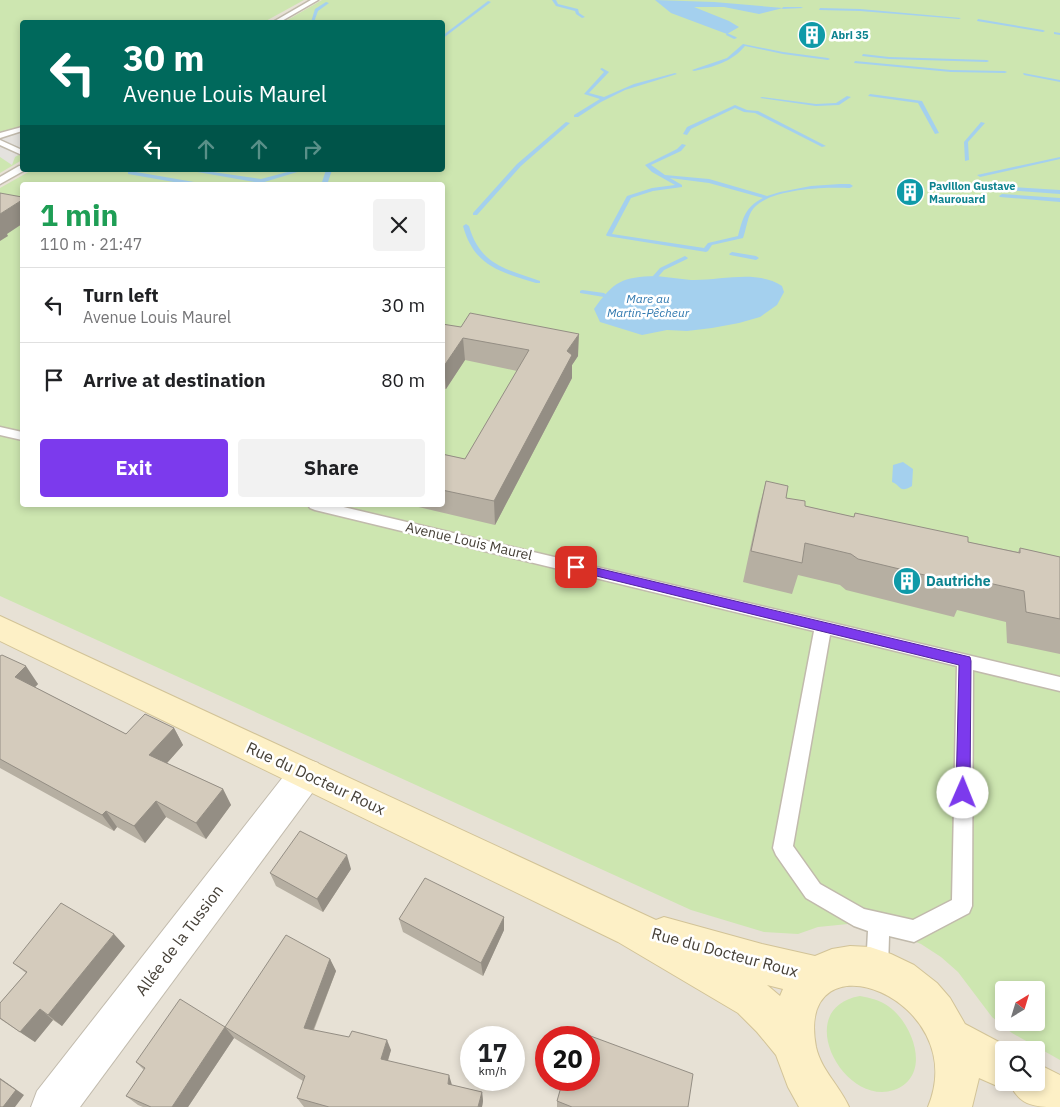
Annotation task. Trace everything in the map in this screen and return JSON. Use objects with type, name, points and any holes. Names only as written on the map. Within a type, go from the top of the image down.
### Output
[{"type":"main road","name":"Rue du Docteur Roux","points":[[0,628],[632,928],[752,999],[772,1017],[795,1046]]},
{"type":"main road","name":"Rue du Docteur Roux","points":[[632,928],[762,964],[817,977]]},
{"type":"main road","points":[[827,1107],[813,1091],[801,1069],[795,1046],[794,1018],[800,996],[817,977],[827,970],[842,965],[859,964],[877,968],[902,980],[925,999],[940,1018],[950,1039],[957,1061],[955,1097],[950,1107]]},
{"type":"main road","points":[[950,1039],[995,1063]]},
{"type":"main road","points":[[1045,1090],[1060,1099]]},
{"type":"street","name":"Allée de la Tussion","points":[[53,1107],[306,774]]},
{"type":"lane","points":[[280,20],[315,0]]},
{"type":"lane","points":[[0,136],[20,130]]},
{"type":"lane","points":[[0,142],[20,152]]},
{"type":"lane","points":[[0,181],[20,169]]},
{"type":"lane","points":[[0,431],[20,436]]},
{"type":"lane","name":"Avenue Louis Maurel","points":[[323,507],[1060,684]]},
{"type":"lane","points":[[824,626],[783,848],[813,891],[861,919],[914,930],[962,906],[965,661]]},
{"type":"lane","points":[[877,968],[879,923]]},
{"type":"shaded area","points":[[0,0],[1060,0],[1060,1107],[0,1107]]},
{"type":"shaded area","points":[[20,127],[20,154],[15,157],[12,165],[0,157],[0,132]]},
{"type":"green space","points":[[0,0],[304,0],[268,20],[20,20],[20,161],[0,173]]},
{"type":"green space","points":[[322,0],[1060,0],[1060,1060],[1045,1052],[1045,1041],[1026,1041],[1010,1031],[1045,1031],[1045,981],[995,981],[995,1019],[958,972],[941,957],[921,944],[901,936],[848,924],[818,927],[798,934],[764,932],[691,910],[0,596],[0,188],[28,172],[445,172],[445,20],[287,20]]},
{"type":"green space","points":[[860,996],[871,998],[888,1006],[905,1024],[911,1036],[916,1062],[913,1073],[906,1083],[894,1090],[875,1091],[857,1084],[843,1071],[832,1054],[827,1035],[829,1018],[840,1004]]},
{"type":"water","points":[[655,0],[714,2],[783,8],[759,14],[724,7],[694,7],[739,27],[727,34],[671,13]]},
{"type":"water","name":"Mare au Martin-Pêcheur","points":[[656,276],[691,280],[738,277],[761,278],[782,286],[784,292],[777,305],[760,317],[712,328],[687,331],[667,330],[642,335],[600,322],[594,309],[613,287],[627,279]]},
{"type":"water","points":[[903,462],[913,469],[912,486],[905,489],[892,482],[893,465]]},
{"type":"building","points":[[0,193],[20,197],[20,201],[0,214]]},
{"type":"building","points":[[470,313],[579,334],[567,351],[572,355],[494,501],[445,491],[445,455],[465,459],[529,350],[463,338],[445,365],[445,324],[461,327]]},
{"type":"building","points":[[766,481],[788,486],[786,498],[805,501],[805,506],[854,517],[855,513],[968,537],[968,542],[1020,553],[1020,548],[1060,557],[1060,619],[1026,612],[1024,591],[971,579],[970,586],[858,559],[851,554],[805,543],[802,563],[751,551]]},
{"type":"building","points":[[2,655],[26,666],[15,677],[126,734],[145,714],[174,728],[149,755],[223,789],[196,823],[156,801],[134,826],[106,811],[102,815],[0,759],[0,656]]},
{"type":"building","points":[[300,831],[347,855],[317,899],[270,873]]},
{"type":"building","points":[[425,878],[504,917],[481,963],[399,919]]},
{"type":"building","points":[[61,903],[114,934],[48,1015],[40,1009],[20,1032],[0,1018],[0,1003],[27,972],[13,963]]},
{"type":"building","points":[[286,935],[330,959],[304,1028],[349,1037],[352,1031],[387,1040],[381,1059],[449,1075],[448,1084],[460,1087],[460,1091],[482,1092],[478,1107],[329,1107],[297,1098],[305,1076],[225,1027]]},
{"type":"building","points":[[180,999],[225,1027],[172,1107],[151,1107],[126,1096],[145,1068],[136,1062]]},
{"type":"building","points":[[600,1040],[693,1074],[688,1107],[572,1107],[557,1101],[560,1091],[600,1091]]},
{"type":"building","points":[[0,1079],[16,1090],[3,1107],[0,1107]]},
{"type":"waterway","points":[[554,0],[557,5],[577,10],[577,13],[583,17]]},
{"type":"waterway","points":[[445,36],[489,2]]},
{"type":"waterway","points":[[313,20],[316,10],[327,3]]},
{"type":"waterway","points":[[783,8],[801,8]]},
{"type":"waterway","points":[[820,9],[860,10],[959,18]]},
{"type":"waterway","points":[[978,20],[1043,31]]},
{"type":"waterway","points":[[1055,33],[1060,34]]},
{"type":"waterway","points":[[727,34],[735,38]]},
{"type":"waterway","points":[[694,70],[728,58],[744,45],[828,59]]},
{"type":"waterway","points":[[863,55],[889,58],[987,61]]},
{"type":"waterway","points":[[855,62],[951,71],[1005,72]]},
{"type":"waterway","points":[[602,69],[607,72],[586,94],[603,98]]},
{"type":"waterway","points":[[576,116],[599,101],[623,89],[675,74]]},
{"type":"waterway","points":[[1024,74],[1060,81]]},
{"type":"waterway","points":[[870,95],[920,102],[937,133]]},
{"type":"waterway","points":[[762,98],[816,105],[837,104],[849,97]]},
{"type":"waterway","points":[[685,134],[689,128],[735,106],[746,111],[756,112],[824,146]]},
{"type":"waterway","points":[[475,214],[519,165],[568,123]]},
{"type":"waterway","points":[[967,160],[966,142],[983,123]]},
{"type":"waterway","points":[[684,145],[679,150],[648,165],[680,186],[652,190],[629,197],[609,235],[706,250],[710,244],[741,237],[749,211],[756,204],[767,198],[795,190],[826,186],[850,186]]},
{"type":"waterway","points":[[980,175],[1060,158]]},
{"type":"waterway","points":[[202,172],[261,181],[294,172]]},
{"type":"waterway","points":[[325,182],[328,172]]},
{"type":"waterway","points":[[130,173],[182,182]]},
{"type":"waterway","points":[[667,176],[709,181],[766,197]]},
{"type":"waterway","points":[[995,188],[1060,192]]},
{"type":"waterway","points":[[1002,196],[1060,200]]},
{"type":"waterway","points":[[466,226],[475,249],[483,258],[514,274],[538,282]]},
{"type":"waterway","points":[[732,254],[756,258]]},
{"type":"waterway","points":[[656,276],[662,269],[685,258]]},
{"type":"waterway","points":[[582,292],[604,295]]},
{"type":"place","name":"Abri 35","points":[[812,35]]},
{"type":"place","name":"Pavillon Gustave Maurouard","points":[[910,192]]},
{"type":"place","name":"Dautriche","points":[[907,581]]},
{"type":"route","points":[[576,567],[965,661],[963,793]]}]
